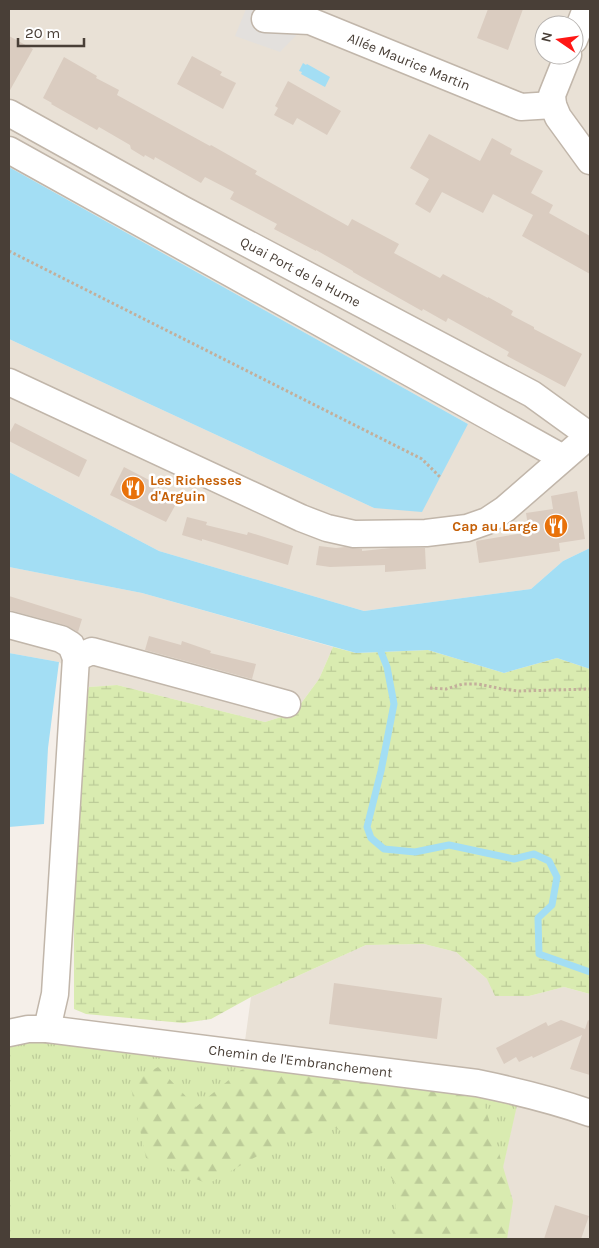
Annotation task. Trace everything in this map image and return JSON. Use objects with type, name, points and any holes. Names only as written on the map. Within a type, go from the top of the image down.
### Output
[{"type":"street","name":"Allée Maurice Martin","points":[[265,19],[310,21],[521,107],[553,105]]},
{"type":"street","points":[[564,65],[552,95],[553,105],[558,117],[590,161]]},
{"type":"street","name":"Quai Port de la Hume","points":[[9,113],[182,209],[532,394],[590,435]]},
{"type":"street","points":[[9,150],[558,462]]},
{"type":"street","points":[[9,382],[301,518],[326,528],[354,534],[426,533],[467,528],[486,521],[505,509],[590,435]]},
{"type":"street","points":[[9,625],[61,639],[71,645],[76,658],[55,994],[47,1029]]},
{"type":"street","points":[[76,658],[92,651],[287,704]]},
{"type":"street","name":"Chemin de l'Embranchement","points":[[9,1033],[28,1029],[47,1029],[478,1083],[556,1102],[590,1113]]},
{"type":"path","points":[[9,251],[422,459],[440,477]]},
{"type":"path","points":[[430,688],[446,689],[463,684],[478,684],[519,691],[590,689]]},
{"type":"shaded area","points":[[9,9],[590,9],[590,548],[563,561],[531,589],[364,611],[159,551],[9,472],[9,339],[374,508],[468,424],[9,167]]},
{"type":"shaded area","points":[[246,9],[312,9],[310,21],[280,52],[235,36]]},
{"type":"shaded area","points":[[9,567],[142,593],[333,647],[319,679],[294,713],[265,722],[117,685],[89,687],[59,662],[9,653]]},
{"type":"shaded area","points":[[424,944],[456,952],[487,979],[529,996],[564,987],[590,994],[590,1239],[487,1239],[516,1107],[241,1070],[251,997],[366,945]]},
{"type":"green space","points":[[333,647],[356,653],[428,650],[504,673],[557,658],[590,669],[590,994],[564,987],[529,996],[495,996],[487,979],[456,952],[424,944],[366,945],[251,997],[211,1019],[183,1023],[86,1014],[74,1009],[74,869],[85,702],[89,687],[117,685],[265,722],[294,713],[319,679]]},
{"type":"green space","points":[[9,1033],[520,1092],[487,1239],[9,1239]]},
{"type":"green space","points":[[289,1059],[477,1083],[513,1201],[507,1239],[393,1239],[397,1186],[368,1145],[333,1127],[282,1142],[208,1184],[146,1158],[130,1083],[158,1067],[196,1107],[241,1070]]},
{"type":"water","points":[[303,63],[330,77],[325,87],[301,74],[302,72],[299,71]]},
{"type":"water","points":[[9,167],[468,424],[422,512],[374,508],[9,339]]},
{"type":"water","points":[[9,472],[159,551],[364,611],[531,589],[563,561],[590,548],[590,669],[557,658],[504,673],[428,650],[356,653],[142,593],[9,567]]},
{"type":"water","points":[[9,653],[59,662],[48,748],[44,824],[9,827]]},
{"type":"building","points":[[488,9],[523,9],[508,50],[477,38]]},
{"type":"building","points":[[9,36],[33,49],[9,92]]},
{"type":"building","points":[[192,56],[222,72],[220,75],[236,83],[223,109],[177,84]]},
{"type":"building","points":[[64,57],[97,76],[96,78],[119,90],[117,95],[257,171],[255,174],[348,226],[352,219],[399,244],[394,253],[440,278],[443,274],[488,297],[513,311],[511,315],[534,327],[534,329],[582,354],[565,387],[507,356],[509,352],[448,318],[446,322],[423,309],[422,311],[316,250],[274,229],[277,224],[230,199],[234,192],[205,177],[201,183],[155,157],[154,160],[145,155],[144,157],[131,149],[130,145],[99,127],[97,130],[51,104],[43,98]]},
{"type":"building","points":[[288,81],[341,111],[327,135],[297,118],[293,125],[274,115],[278,108],[275,106]]},
{"type":"building","points":[[429,134],[480,161],[492,138],[512,149],[510,154],[543,171],[531,193],[553,205],[549,213],[590,236],[590,274],[522,236],[533,215],[493,194],[483,213],[442,192],[430,213],[415,204],[429,179],[410,168]]},
{"type":"building","points":[[15,423],[87,460],[79,477],[9,441],[9,434]]},
{"type":"building","points":[[124,467],[169,492],[166,498],[176,504],[166,522],[110,495]]},
{"type":"building","name":"Cap au Large","points":[[577,491],[585,539],[559,543],[560,551],[479,563],[476,541],[529,532],[526,513],[553,509],[551,496]]},
{"type":"building","points":[[187,517],[207,522],[206,525],[247,535],[248,532],[293,546],[288,565],[202,539],[202,541],[182,535]]},
{"type":"building","points":[[319,546],[345,547],[362,549],[362,551],[391,548],[425,548],[426,569],[385,572],[385,565],[330,567],[316,565]]},
{"type":"building","points":[[9,596],[82,619],[78,632],[65,625],[9,610]]},
{"type":"building","points":[[149,636],[181,645],[182,641],[211,651],[210,653],[256,664],[252,679],[145,650]]},
{"type":"building","points":[[334,983],[442,998],[437,1039],[329,1024]]},
{"type":"building","points":[[561,1020],[585,1029],[588,1020],[590,1021],[590,1075],[570,1069],[582,1035],[533,1058],[532,1056],[519,1062],[516,1057],[504,1064],[496,1048],[546,1022],[548,1026]]},
{"type":"building","points":[[555,1205],[589,1216],[581,1239],[544,1239]]},
{"type":"waterway","points":[[381,652],[387,667],[394,704],[381,771],[367,827],[371,838],[384,849],[415,852],[449,845],[514,859],[534,854],[549,861],[557,877],[552,905],[538,918],[539,954],[590,972]]},
{"type":"place","name":"Les Richesses d'Arguin","points":[[133,488]]},
{"type":"place","name":"Cap au Large","points":[[556,526]]}]
